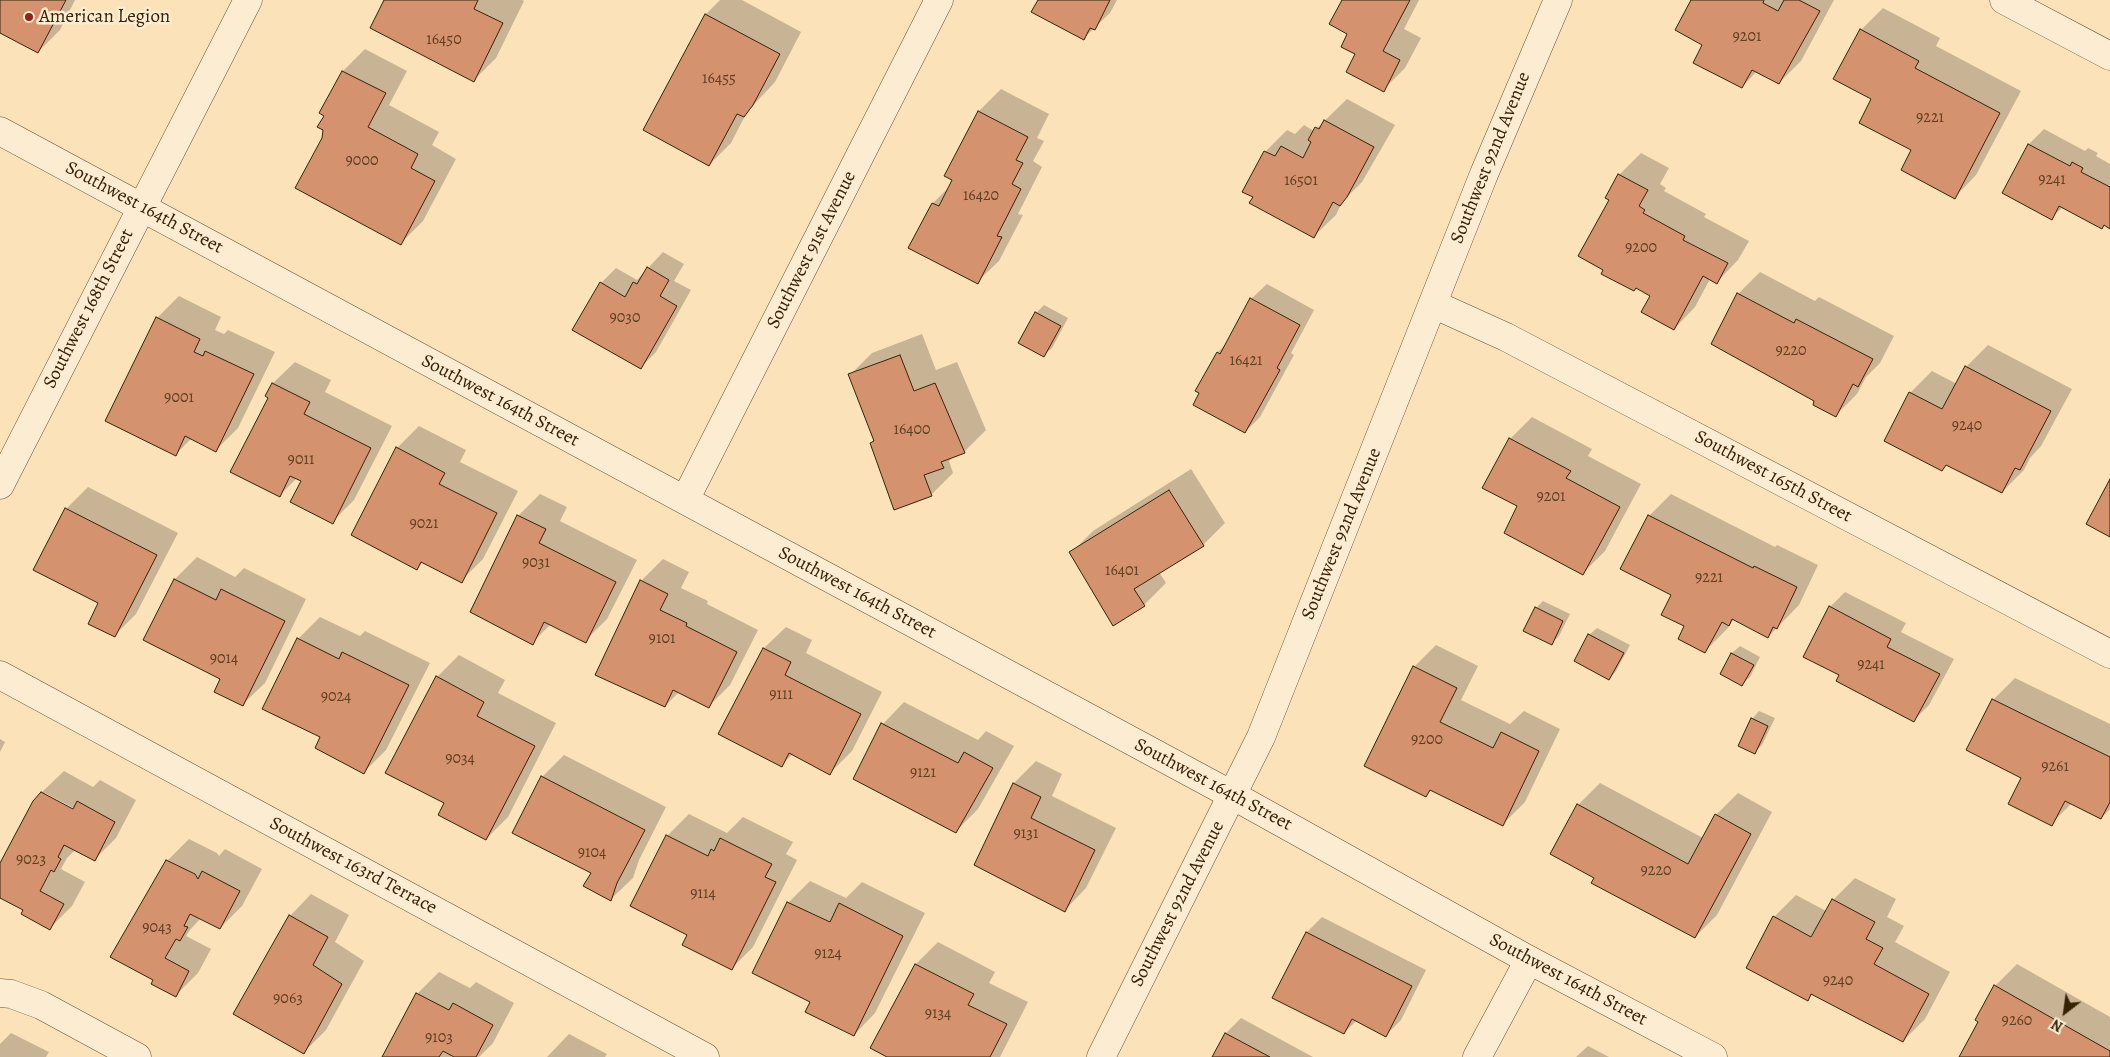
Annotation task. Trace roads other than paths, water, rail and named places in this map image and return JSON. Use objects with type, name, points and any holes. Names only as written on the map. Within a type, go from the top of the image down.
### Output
[{"type":"street","name":"Southwest 168th Street","points":[[0,485],[248,0]]},
{"type":"street","name":"Southwest 91st Avenue","points":[[685,500],[940,0]]},
{"type":"street","name":"Southwest 92nd Avenue","points":[[1101,1057],[1261,737],[1484,174],[1558,0]]},
{"type":"street","points":[[2004,0],[2110,56]]},
{"type":"street","name":"Southwest 164th Street","points":[[0,131],[1232,795],[1529,960],[1713,1057]]},
{"type":"street","name":"Southwest 165th Street","points":[[1433,304],[1506,337],[2110,654]]},
{"type":"street","name":"Southwest 163rd Terrace","points":[[0,675],[705,1057]]},
{"type":"street","points":[[1477,1057],[1529,960]]},
{"type":"street","points":[[0,993],[11,994],[40,1005],[137,1057]]},
{"type":"place","name":"American Legion","points":[[29,17]]}]
